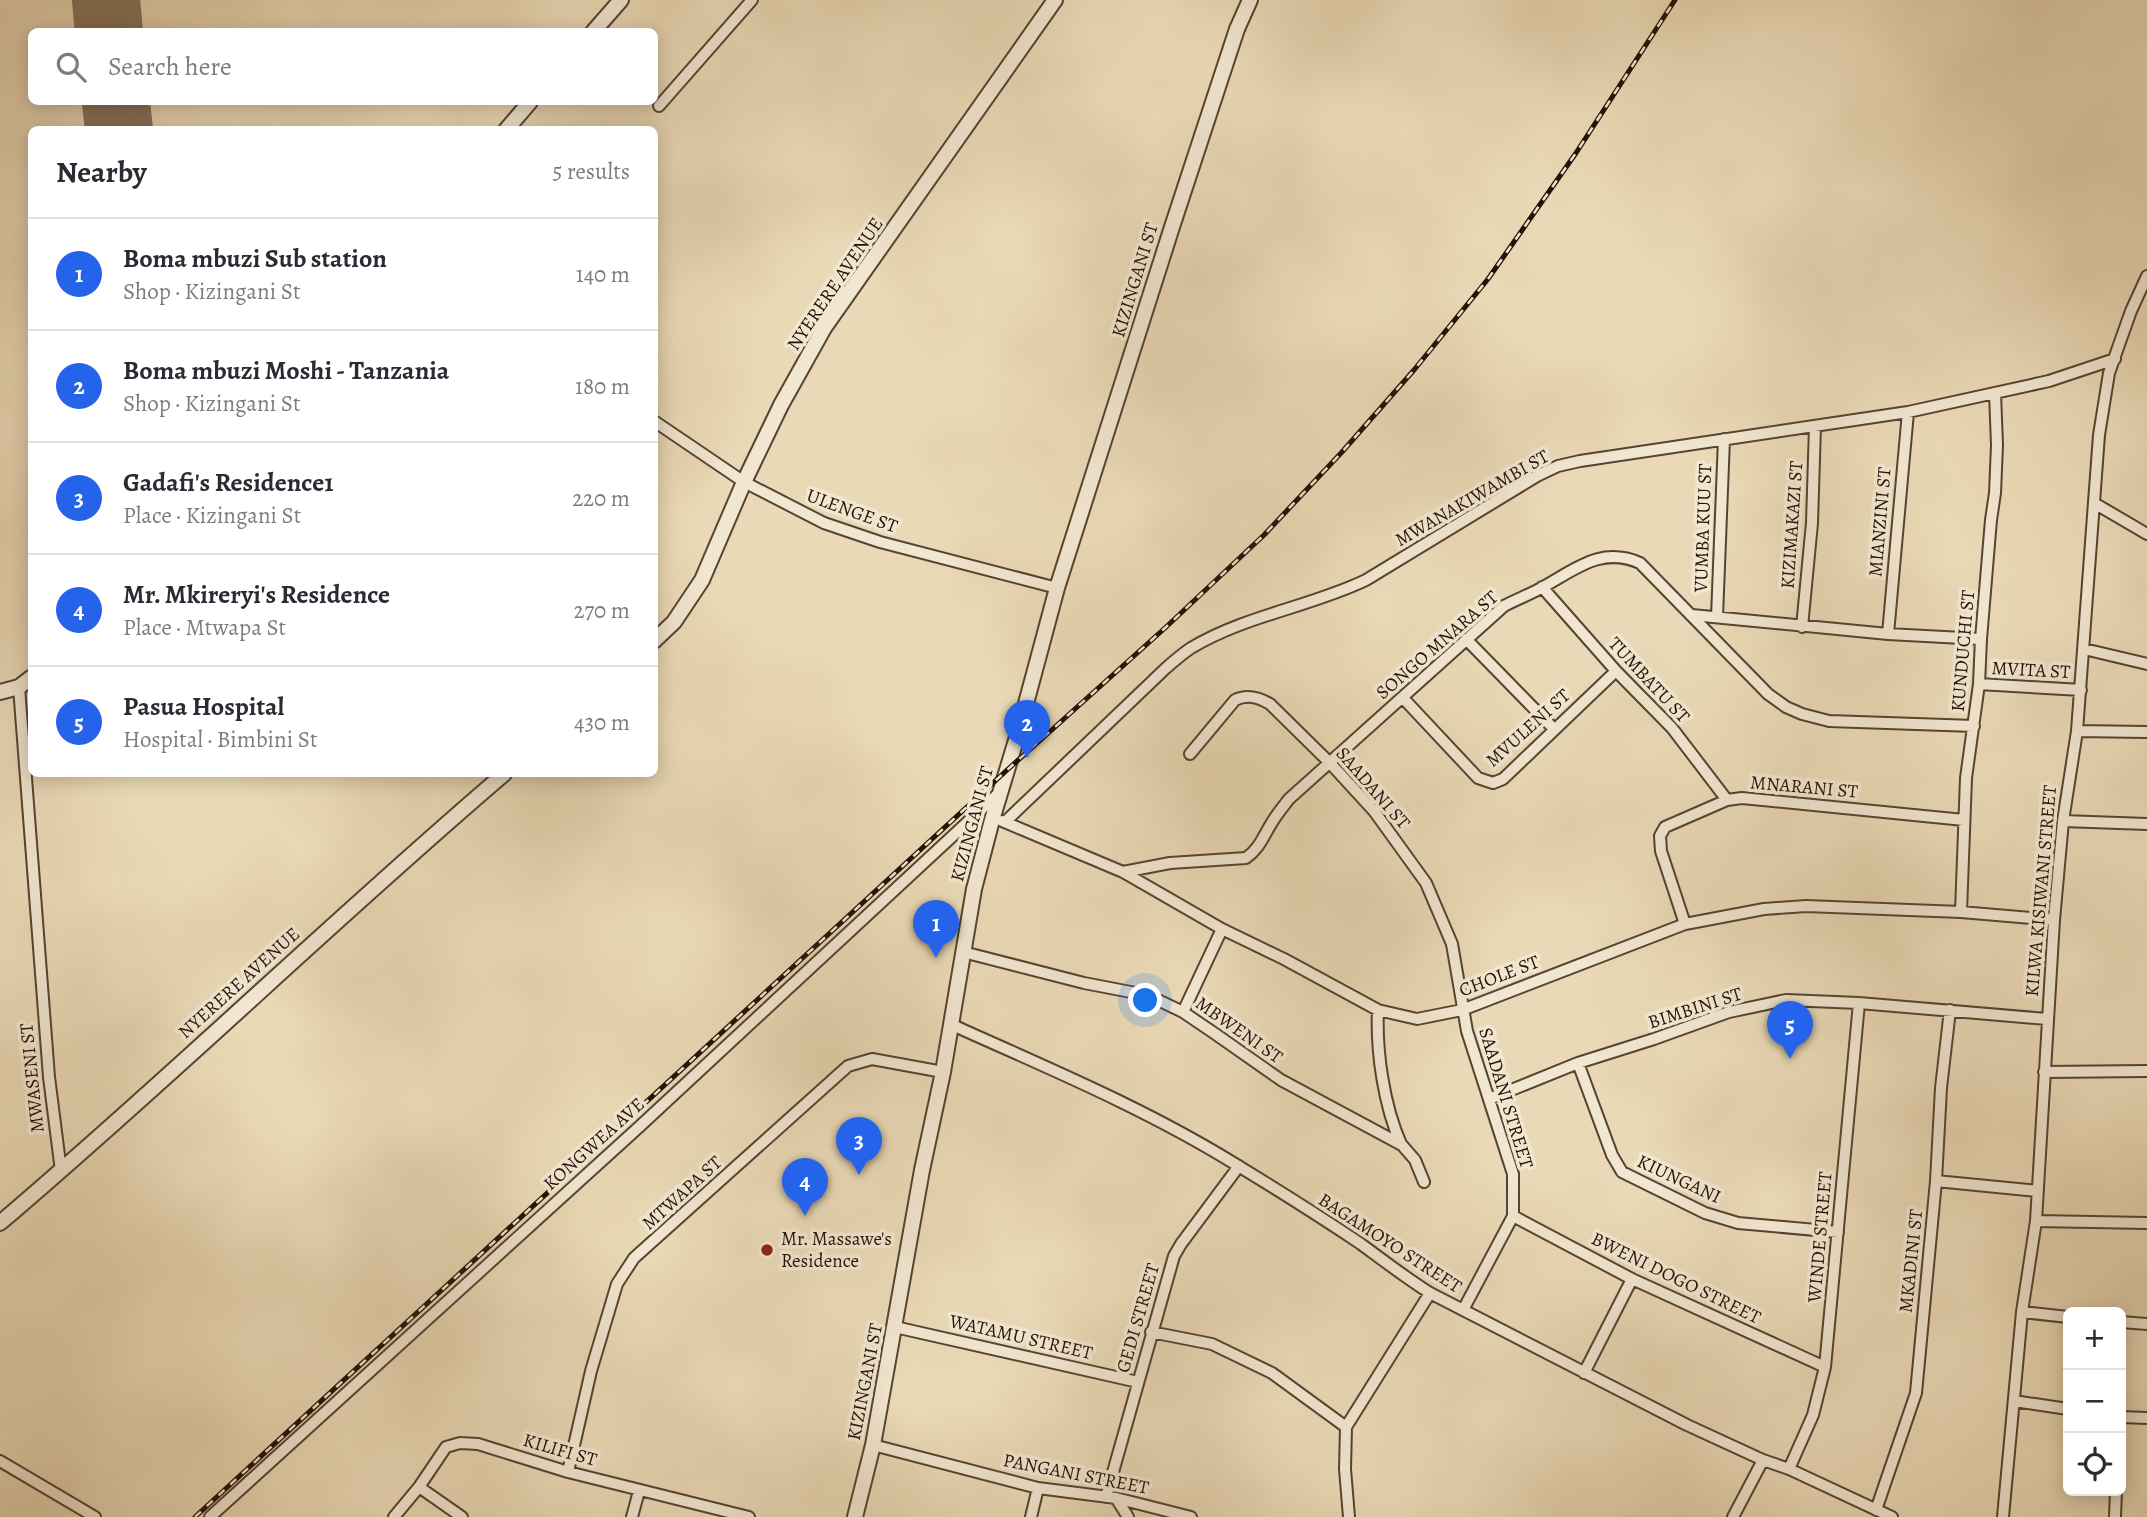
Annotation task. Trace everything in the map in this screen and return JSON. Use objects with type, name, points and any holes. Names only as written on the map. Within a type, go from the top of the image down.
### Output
[{"type":"street","points":[[596,28],[621,0]]},
{"type":"street","points":[[659,106],[752,0]]},
{"type":"street","name":"NYERERE AVENUE","points":[[658,637],[674,622],[702,580],[781,405],[824,328],[1055,0]]},
{"type":"street","name":"KIZINGANI ST","points":[[855,1517],[873,1445],[922,1171],[943,1072],[974,889],[999,820],[999,793],[1058,589],[1172,227],[1237,29],[1250,0]]},
{"type":"street","points":[[509,126],[527,105]]},
{"type":"street","name":"KILWA KISIWANI STREET","points":[[2003,1517],[2022,1312],[2036,1221],[2054,919],[2063,821],[2081,690],[2099,435],[2109,373],[2131,311],[2147,276]]},
{"type":"street","name":"MWANAKIWAMBI ST","points":[[999,820],[1190,649],[1266,615],[1343,591],[1366,580],[1537,476],[1558,466],[1908,412],[2049,381],[2115,359]]},
{"type":"street","name":"KUNDUCHI ST","points":[[1961,912],[1966,778],[1979,684],[1995,493],[1995,393]]},
{"type":"street","name":"MIANZINI ST","points":[[1888,634],[1908,412]]},
{"type":"street","name":"ULENGE ST","points":[[658,424],[744,482],[824,523],[880,541],[1058,589]]},
{"type":"street","name":"KIZIMAKAZI ST","points":[[1802,627],[1812,523],[1815,426]]},
{"type":"street","name":"VUMBA KUU ST","points":[[1717,617],[1724,439]]},
{"type":"street","points":[[2094,503],[2147,534]]},
{"type":"street","name":"SONGO MNARA ST","points":[[1123,872],[1170,863],[1246,858],[1260,844],[1270,824],[1289,799],[1466,639],[1504,606],[1588,560],[1619,556],[1640,563],[1768,694],[1786,708],[1829,721],[1974,726]]},
{"type":"street","name":"TUMBATU ST","points":[[1542,587],[1616,671],[1672,728],[1727,800]]},
{"type":"street","points":[[1692,615],[1802,627],[1981,639]]},
{"type":"street","points":[[1466,639],[1553,729]]},
{"type":"street","points":[[2084,649],[2147,664]]},
{"type":"street","name":"MVULENI ST","points":[[1403,698],[1478,778],[1493,783],[1503,779],[1616,671]]},
{"type":"street","points":[[0,692],[19,687],[28,680]]},
{"type":"street","name":"MVITA ST","points":[[1979,684],[2081,690]]},
{"type":"street","name":"MWASENI ST","points":[[19,687],[49,1077],[61,1171]]},
{"type":"street","name":"SAADANI ST","points":[[1190,754],[1235,700],[1242,696],[1261,698],[1270,704],[1374,811],[1426,883],[1452,944],[1462,1010]]},
{"type":"street","points":[[2077,731],[2147,732]]},
{"type":"street","name":"NYERERE AVENUE","points":[[0,1223],[501,777]]},
{"type":"street","name":"KONGWEA AVE","points":[[210,1517],[639,1127],[999,793]]},
{"type":"street","name":"MNARANI ST","points":[[1685,924],[1661,851],[1660,836],[1665,827],[1727,800],[1742,798],[1964,820]]},
{"type":"street","name":"CHOLE ST","points":[[999,820],[1123,872],[1222,929],[1378,1010],[1417,1019],[1462,1010],[1685,924],[1764,909],[1806,906],[1961,912],[2054,919]]},
{"type":"street","points":[[2063,821],[2147,824]]},
{"type":"street","points":[[1183,1012],[1222,929]]},
{"type":"street","name":"MBWENI ST","points":[[963,952],[1084,983],[1136,993],[1183,1012],[1281,1080],[1402,1145],[1415,1160],[1424,1182]]},
{"type":"street","name":"BIMBINI ST","points":[[1489,1099],[1578,1063],[1654,1040],[1729,1012],[1786,1000],[1859,1003],[2047,1019]]},
{"type":"street","name":"WINDE STREET","points":[[1789,1469],[1813,1415],[1825,1367],[1859,1003]]},
{"type":"street","points":[[1378,1010],[1377,1028],[1384,1086],[1402,1145]]},
{"type":"street","name":"SAADANI STREET","points":[[1462,1010],[1513,1174],[1513,1216],[1463,1310]]},
{"type":"street","name":"MKADINI ST","points":[[1876,1510],[1916,1393],[1950,1010]]},
{"type":"street","name":"BAGAMOYO STREET","points":[[950,1024],[1080,1082],[1164,1124],[1239,1166],[1358,1242],[1430,1293],[1687,1425],[1892,1517]]},
{"type":"street","name":"MTWAPA ST","points":[[568,1472],[592,1371],[617,1284],[634,1258],[848,1066],[872,1059],[943,1072]]},
{"type":"street","name":"KIUNGANI","points":[[1578,1063],[1612,1156],[1622,1172],[1705,1213],[1738,1223],[1838,1232]]},
{"type":"street","points":[[2044,1072],[2147,1071]]},
{"type":"street","name":"GEDI STREET","points":[[1111,1497],[1138,1382],[1168,1274],[1181,1244],[1239,1166]]},
{"type":"street","points":[[1936,1181],[2038,1191]]},
{"type":"street","name":"BWENI DOGO STREET","points":[[1513,1216],[1632,1279],[1825,1367]]},
{"type":"street","points":[[2036,1221],[2147,1223]]},
{"type":"street","points":[[1584,1373],[1632,1279]]},
{"type":"street","points":[[1349,1517],[1345,1469],[1346,1427],[1430,1293]]},
{"type":"street","points":[[2022,1312],[2063,1316]]},
{"type":"street","points":[[2126,1322],[2147,1324]]},
{"type":"street","name":"WATAMU STREET","points":[[895,1326],[1138,1382]]},
{"type":"street","points":[[1151,1332],[1212,1344],[1272,1373],[1346,1427]]},
{"type":"street","points":[[2014,1401],[2063,1408]]},
{"type":"street","points":[[2126,1417],[2147,1418]]},
{"type":"street","name":"KILIFI ST","points":[[394,1517],[419,1487],[446,1447],[460,1443],[478,1444],[568,1472],[749,1517]]},
{"type":"street","name":"PANGANI STREET","points":[[873,1445],[1038,1488],[1111,1497],[1191,1517]]},
{"type":"street","points":[[1733,1517],[1763,1460]]},
{"type":"street","points":[[0,1461],[95,1517]]},
{"type":"street","points":[[419,1487],[462,1517]]},
{"type":"street","points":[[1031,1517],[1038,1488]]},
{"type":"street","points":[[632,1517],[639,1490]]},
{"type":"street","points":[[2115,1517],[2116,1496]]},
{"type":"street","points":[[1111,1497],[1128,1517]]},
{"type":"runway","points":[[106,0],[109,28]]},
{"type":"runway","points":[[116,105],[119,126]]},
{"type":"railway","points":[[195,1517],[1264,535],[1414,370],[1488,279],[1576,153],[1675,0]]},
{"type":"place","name":"Boma mbuzi Moshi - Tanzania","points":[[1027,758]]},
{"type":"place","name":"Boma mbuzi Sub station","points":[[936,958]]},
{"type":"place","name":"Pasua Hospital","points":[[1790,1059]]},
{"type":"place","name":"Gadafi's Residence1","points":[[859,1175]]},
{"type":"place","name":"Mr. Mkireryi's Residence","points":[[805,1216]]},
{"type":"place","name":"Mr. Massawe's Residence","points":[[767,1250]]}]
